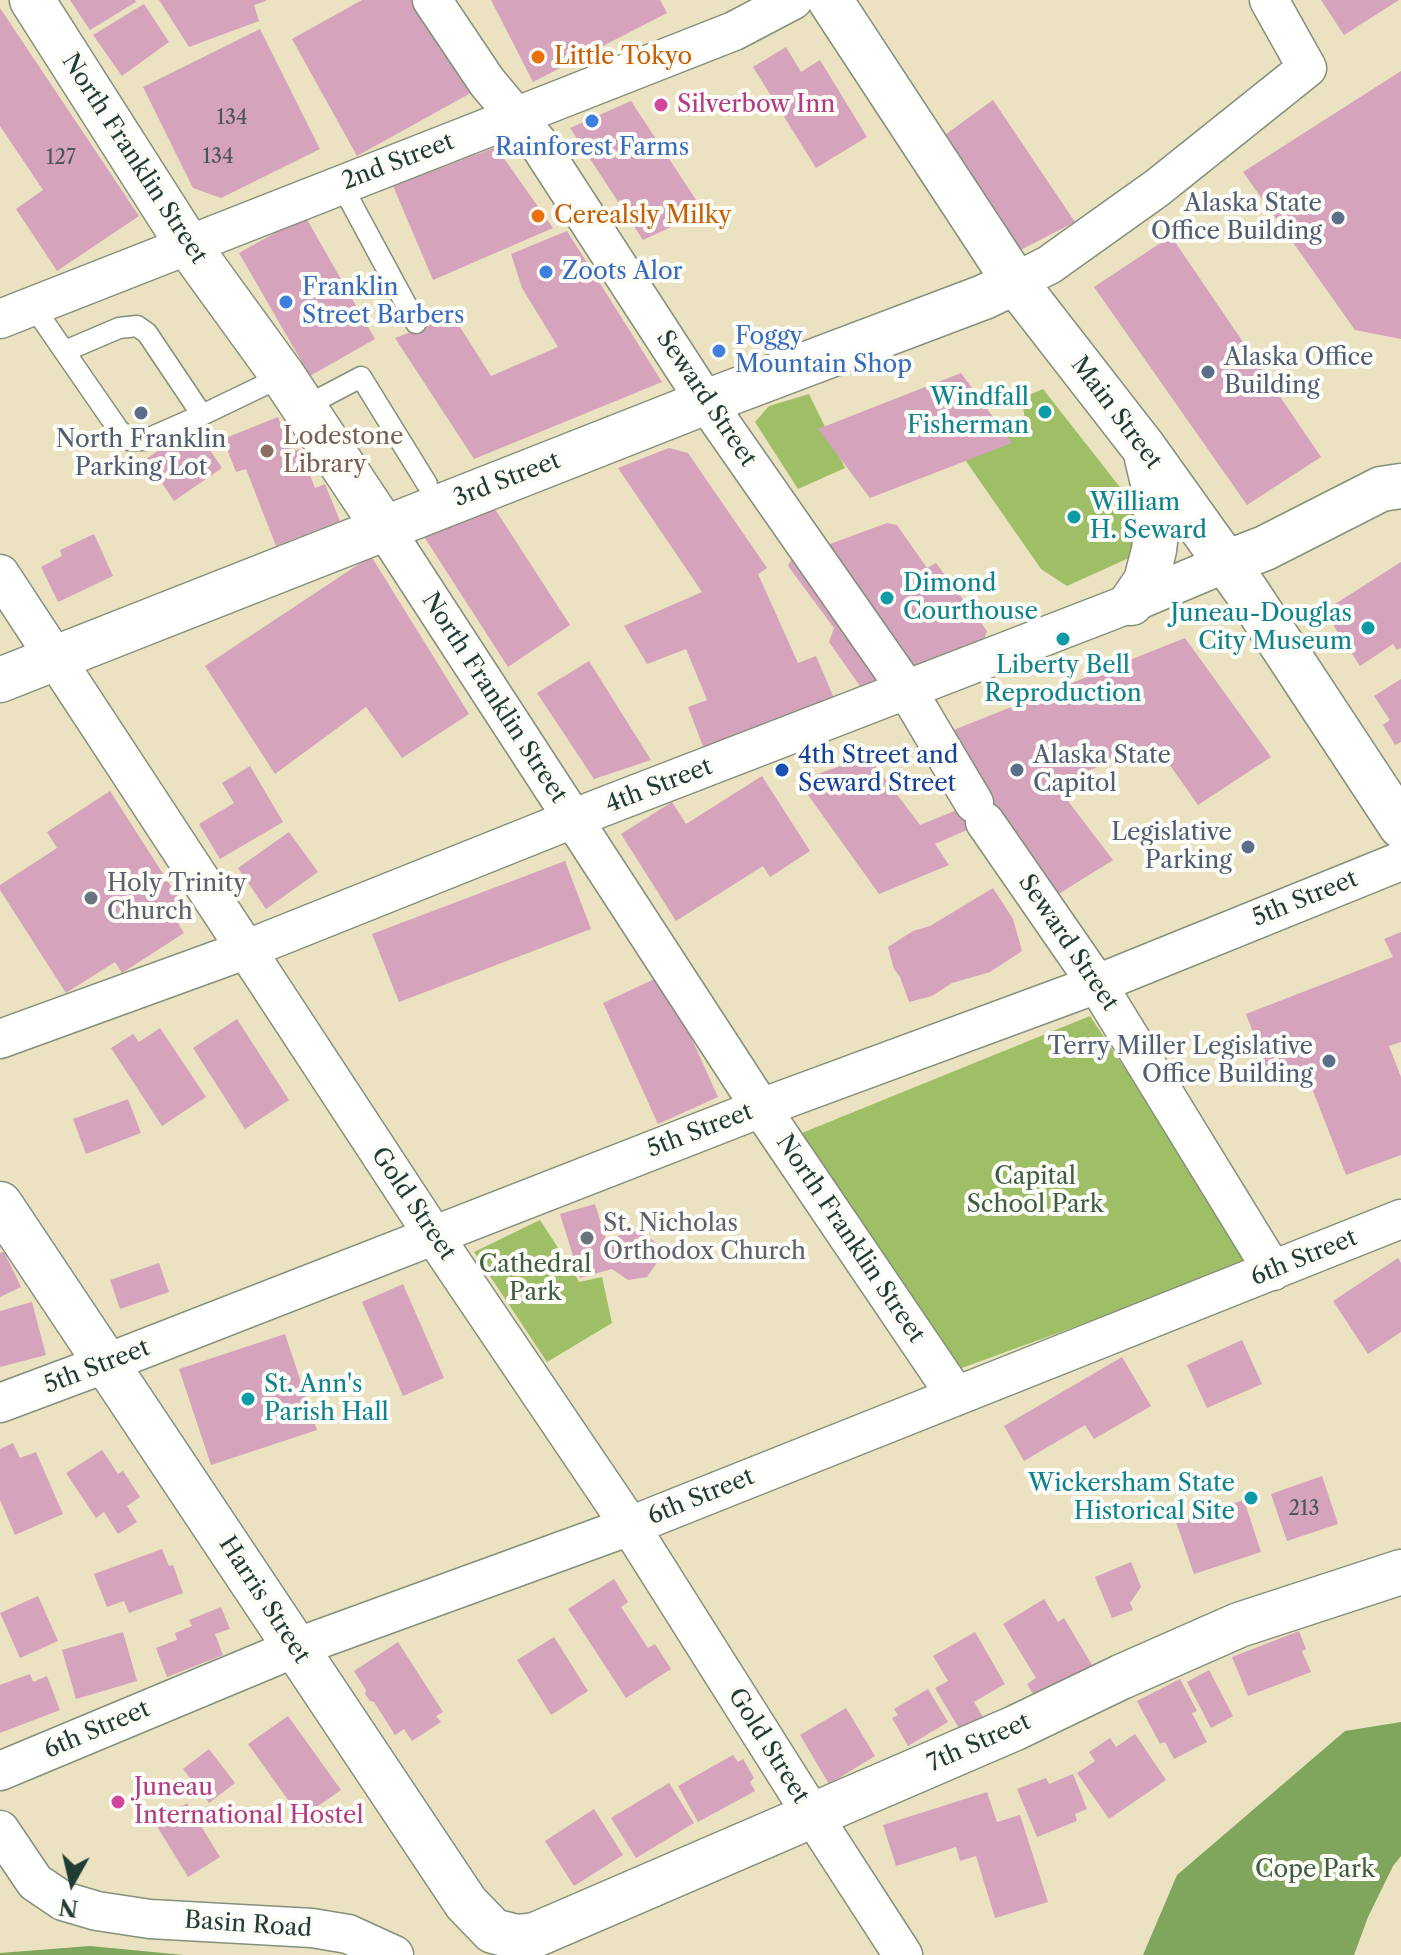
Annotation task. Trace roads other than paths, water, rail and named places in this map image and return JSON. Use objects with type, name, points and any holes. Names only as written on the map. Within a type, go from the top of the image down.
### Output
[{"type":"street","name":"North Franklin Street","points":[[32,0],[188,245],[293,392],[384,528],[761,1108],[956,1396]]},
{"type":"street","name":"Seward Street","points":[[432,0],[487,82],[538,143],[706,402],[907,690],[980,813],[1097,984],[1273,1271]]},
{"type":"street","name":"2nd Street","points":[[16,312],[734,31],[793,0]]},
{"type":"street","name":"Main Street","points":[[830,0],[1015,282],[1144,448],[1247,592],[1401,826]]},
{"type":"street","points":[[1015,282],[1049,265],[1157,188],[1307,68],[1269,0]]},
{"type":"street","name":"3rd Street","points":[[0,680],[706,402],[984,297],[1015,282]]},
{"type":"street","points":[[1131,603],[1146,581],[1156,533],[1156,496],[1144,448]]},
{"type":"street","points":[[1226,563],[1265,548],[1391,487]]},
{"type":"street","name":"4th Street","points":[[0,1039],[245,950],[1226,563]]},
{"type":"street","name":"Gold Street","points":[[0,574],[434,1236],[630,1526],[903,1955]]},
{"type":"street","name":"5th Street","points":[[0,1403],[761,1108],[1097,984],[1401,861]]},
{"type":"street","name":"Harris Street","points":[[0,1204],[457,1890],[493,1931],[517,1937],[535,1935],[561,1924]]},
{"type":"street","name":"6th Street","points":[[0,1771],[295,1648],[630,1526],[1401,1219]]},
{"type":"street","name":"7th Street","points":[[561,1924],[1015,1728],[1239,1625],[1401,1572]]},
{"type":"street","name":"Basin Road","points":[[0,1830],[35,1882],[63,1901],[97,1911],[150,1919],[312,1928],[348,1934],[394,1955]]},
{"type":"lane","points":[[341,184],[416,323]]},
{"type":"lane","points":[[16,312],[65,351],[118,429],[129,440],[145,440],[202,415],[361,377],[427,484]]},
{"type":"lane","points":[[65,351],[119,328],[137,326],[147,333],[202,415]]},
{"type":"place","name":"Little Tokyo","points":[[538,57]]},
{"type":"place","name":"Silverbow Inn","points":[[661,105]]},
{"type":"place","name":"Rainforest Farms","points":[[592,121]]},
{"type":"place","name":"Cerealsly Milky","points":[[538,216]]},
{"type":"place","name":"Alaska State Office Building","points":[[1338,218]]},
{"type":"place","name":"Zoots Alor","points":[[546,272]]},
{"type":"place","name":"Franklin Street Barbers","points":[[286,302]]},
{"type":"place","name":"Foggy Mountain Shop","points":[[719,351]]},
{"type":"place","name":"Alaska Office Building","points":[[1208,372]]},
{"type":"place","name":"Windfall Fisherman","points":[[1045,412]]},
{"type":"place","name":"North Franklin Parking Lot","points":[[141,413]]},
{"type":"place","name":"Lodestone Library","points":[[267,451]]},
{"type":"place","name":"William H. Seward","points":[[1074,517]]},
{"type":"place","name":"Dimond Courthouse","points":[[887,598]]},
{"type":"place","name":"Juneau-Douglas City Museum","points":[[1368,628]]},
{"type":"place","name":"Liberty Bell Reproduction","points":[[1063,639]]},
{"type":"place","name":"4th Street and Seward Street","points":[[782,770]]},
{"type":"place","name":"Alaska State Capitol","points":[[1017,770]]},
{"type":"place","name":"Legislative Parking","points":[[1248,847]]},
{"type":"place","name":"Holy Trinity Church","points":[[91,898]]},
{"type":"place","name":"Terry Miller Legislative Office Building","points":[[1329,1061]]},
{"type":"place","name":"St. Nicholas Orthodox Church","points":[[587,1238]]},
{"type":"place","name":"St. Ann's Parish Hall","points":[[248,1399]]},
{"type":"place","name":"Wickersham State Historical Site","points":[[1251,1498]]},
{"type":"place","name":"Juneau International Hostel","points":[[118,1802]]},
{"type":"park label","name":"Capital School Park","points":[[1035,1191]]},
{"type":"park label","name":"Cathedral Park","points":[[535,1279]]},
{"type":"park label","name":"Cope Park","points":[[1315,1870]]}]
